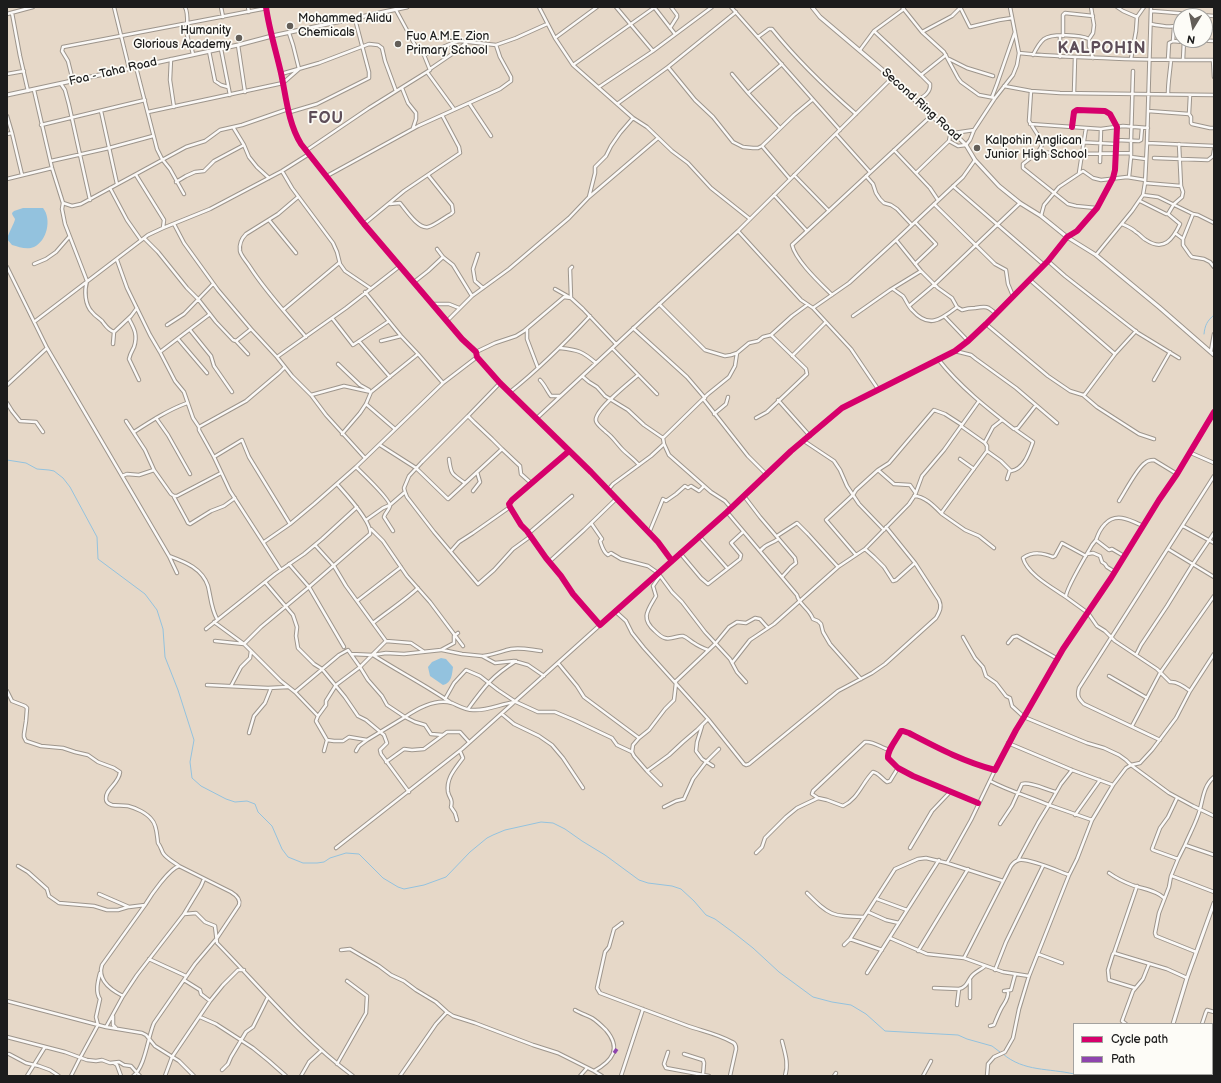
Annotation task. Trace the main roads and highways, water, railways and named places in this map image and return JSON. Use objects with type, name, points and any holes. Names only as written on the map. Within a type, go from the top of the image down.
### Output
[{"type":"water","points":[[23,208],[43,208],[47,218],[48,224],[45,235],[38,244],[31,248],[23,248],[12,245],[7,239],[15,219],[12,213]]},
{"type":"water","points":[[441,658],[446,659],[453,667],[450,680],[443,685],[430,676],[428,667],[432,662]]},
{"type":"waterway","points":[[1204,334],[1207,323],[1214,315]]},
{"type":"waterway","points":[[7,460],[26,463],[37,469],[54,471],[63,478],[70,487],[97,537],[98,559],[145,594],[157,610],[163,629],[165,657],[178,690],[194,740],[190,762],[192,778],[201,786],[226,799],[235,802],[247,801],[255,804],[258,812],[272,826],[282,849],[288,857],[303,863],[317,863],[324,862],[330,858],[346,853],[359,854],[383,878],[404,889],[424,885],[446,877],[470,852],[493,835],[505,830],[541,822],[553,823],[605,855],[639,880],[681,889],[706,915],[715,919],[734,933],[779,972],[813,997],[851,1005],[866,1014],[885,1031],[958,1035],[992,1046],[1000,1052]]},
{"type":"waterway","points":[[1003,1054],[1011,1060],[1028,1067],[1073,1074]]},
{"type":"waterway","points":[[1079,1075],[1083,1076]]},
{"type":"place","name":"Mohammed Alidu Chemicals","points":[[290,26]]},
{"type":"place","name":"Humanity Glorious Academy","points":[[239,38]]},
{"type":"place","name":"Fuo A.M.E. Zion Primary School","points":[[398,44]]},
{"type":"place","name":"Kalpohin Anglican Junior High School","points":[[977,148]]},
{"type":"district","name":"KALPOHIN","points":[[1102,49]]},
{"type":"district","name":"FOU","points":[[326,119]]}]
